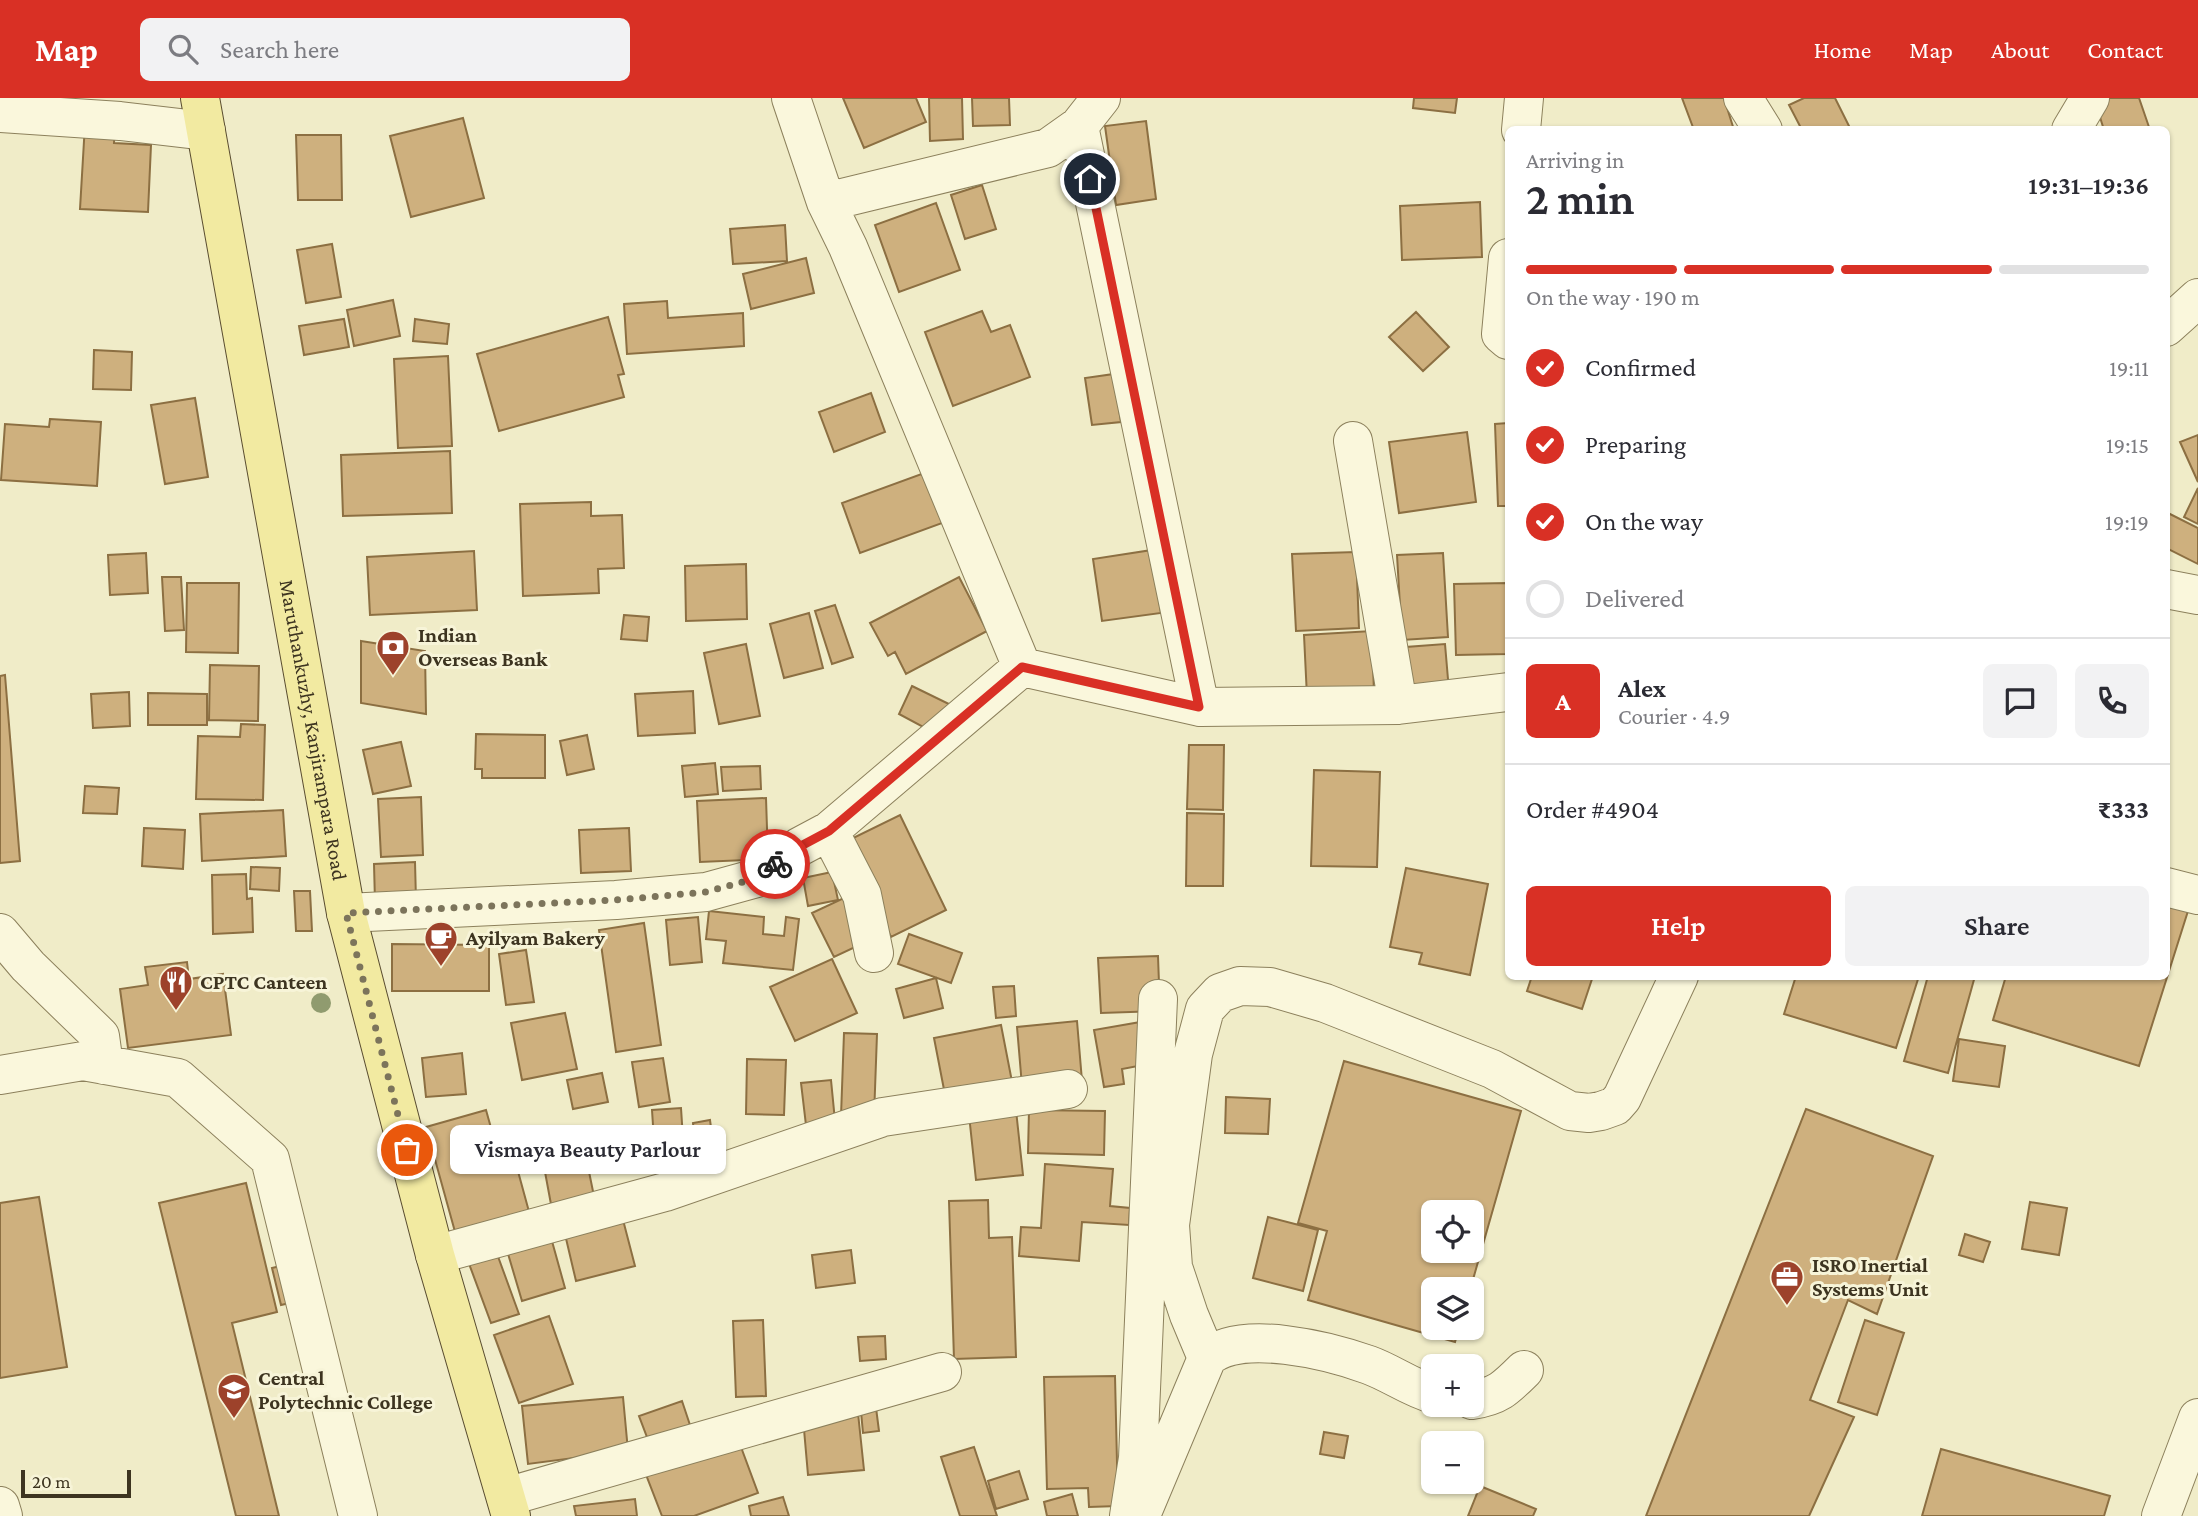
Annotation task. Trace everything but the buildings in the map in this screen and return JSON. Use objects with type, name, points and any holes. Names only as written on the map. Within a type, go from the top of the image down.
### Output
[{"type":"main road","name":"Maruthankuzhy, Kanjirampara Road","points":[[203,114],[346,913],[435,1255],[508,1507]]},
{"type":"street","points":[[791,98],[826,202],[848,247],[1022,667]]},
{"type":"street","points":[[1521,126],[1524,98]]},
{"type":"street","points":[[1743,98],[1760,126]]},
{"type":"street","points":[[2073,126],[2090,98]]},
{"type":"street","points":[[826,202],[1048,148],[1090,112]]},
{"type":"street","points":[[1090,112],[1199,707]]},
{"type":"street","points":[[0,113],[121,121],[203,114]]},
{"type":"street","points":[[1505,291],[1501,334],[1505,338]]},
{"type":"street","points":[[2170,323],[2198,298]]},
{"type":"street","points":[[1353,441],[1398,705]]},
{"type":"street","points":[[2170,590],[2198,596]]},
{"type":"street","points":[[1022,667],[1199,707],[1398,705],[1505,692]]},
{"type":"street","points":[[346,913],[616,900],[706,892],[757,878],[799,847],[829,831],[1022,667]]},
{"type":"street","points":[[829,831],[862,895],[874,953]]},
{"type":"street","points":[[2170,888],[2198,895]]},
{"type":"street","points":[[0,933],[28,966],[100,1036],[104,1065]]},
{"type":"street","points":[[1208,1358],[1189,1315],[1173,1267],[1170,1225],[1194,1054],[1205,1009],[1220,993],[1240,986],[1270,987],[1325,1003],[1492,1069],[1570,1111],[1589,1113],[1615,1106],[1622,1098],[1677,980]]},
{"type":"street","points":[[1129,1516],[1138,1458],[1158,999]]},
{"type":"street","points":[[0,1075],[83,1061],[177,1078],[270,1159],[358,1516]]},
{"type":"street","points":[[435,1255],[665,1192],[883,1117],[1068,1089]]},
{"type":"street","points":[[1141,1516],[1208,1358],[1222,1347],[1244,1342],[1316,1350],[1370,1365],[1421,1389]]},
{"type":"street","points":[[1484,1398],[1503,1391],[1524,1370]]},
{"type":"street","points":[[508,1507],[942,1372]]},
{"type":"street","points":[[2161,1516],[2198,1418]]},
{"type":"street","points":[[0,1506],[3,1516]]},
{"type":"way so far","points":[[407,1150],[346,913],[616,900],[706,892],[757,878],[775,864]]},
{"type":"place","name":"Indian Overseas Bank","points":[[393,677]]},
{"type":"place","name":"Ayilyam Bakery","points":[[441,968]]},
{"type":"place","name":"CPTC Canteen","points":[[176,1012]]},
{"type":"place","name":"Vismaya Beauty Parlour","points":[[407,1150]]},
{"type":"place","name":"ISRO Inertial Systems Unit","points":[[1787,1307]]},
{"type":"place","name":"Central Polytechnic College","points":[[234,1420]]},
{"type":"route","points":[[775,864],[829,831],[1022,667],[1199,707],[1090,179]]}]
